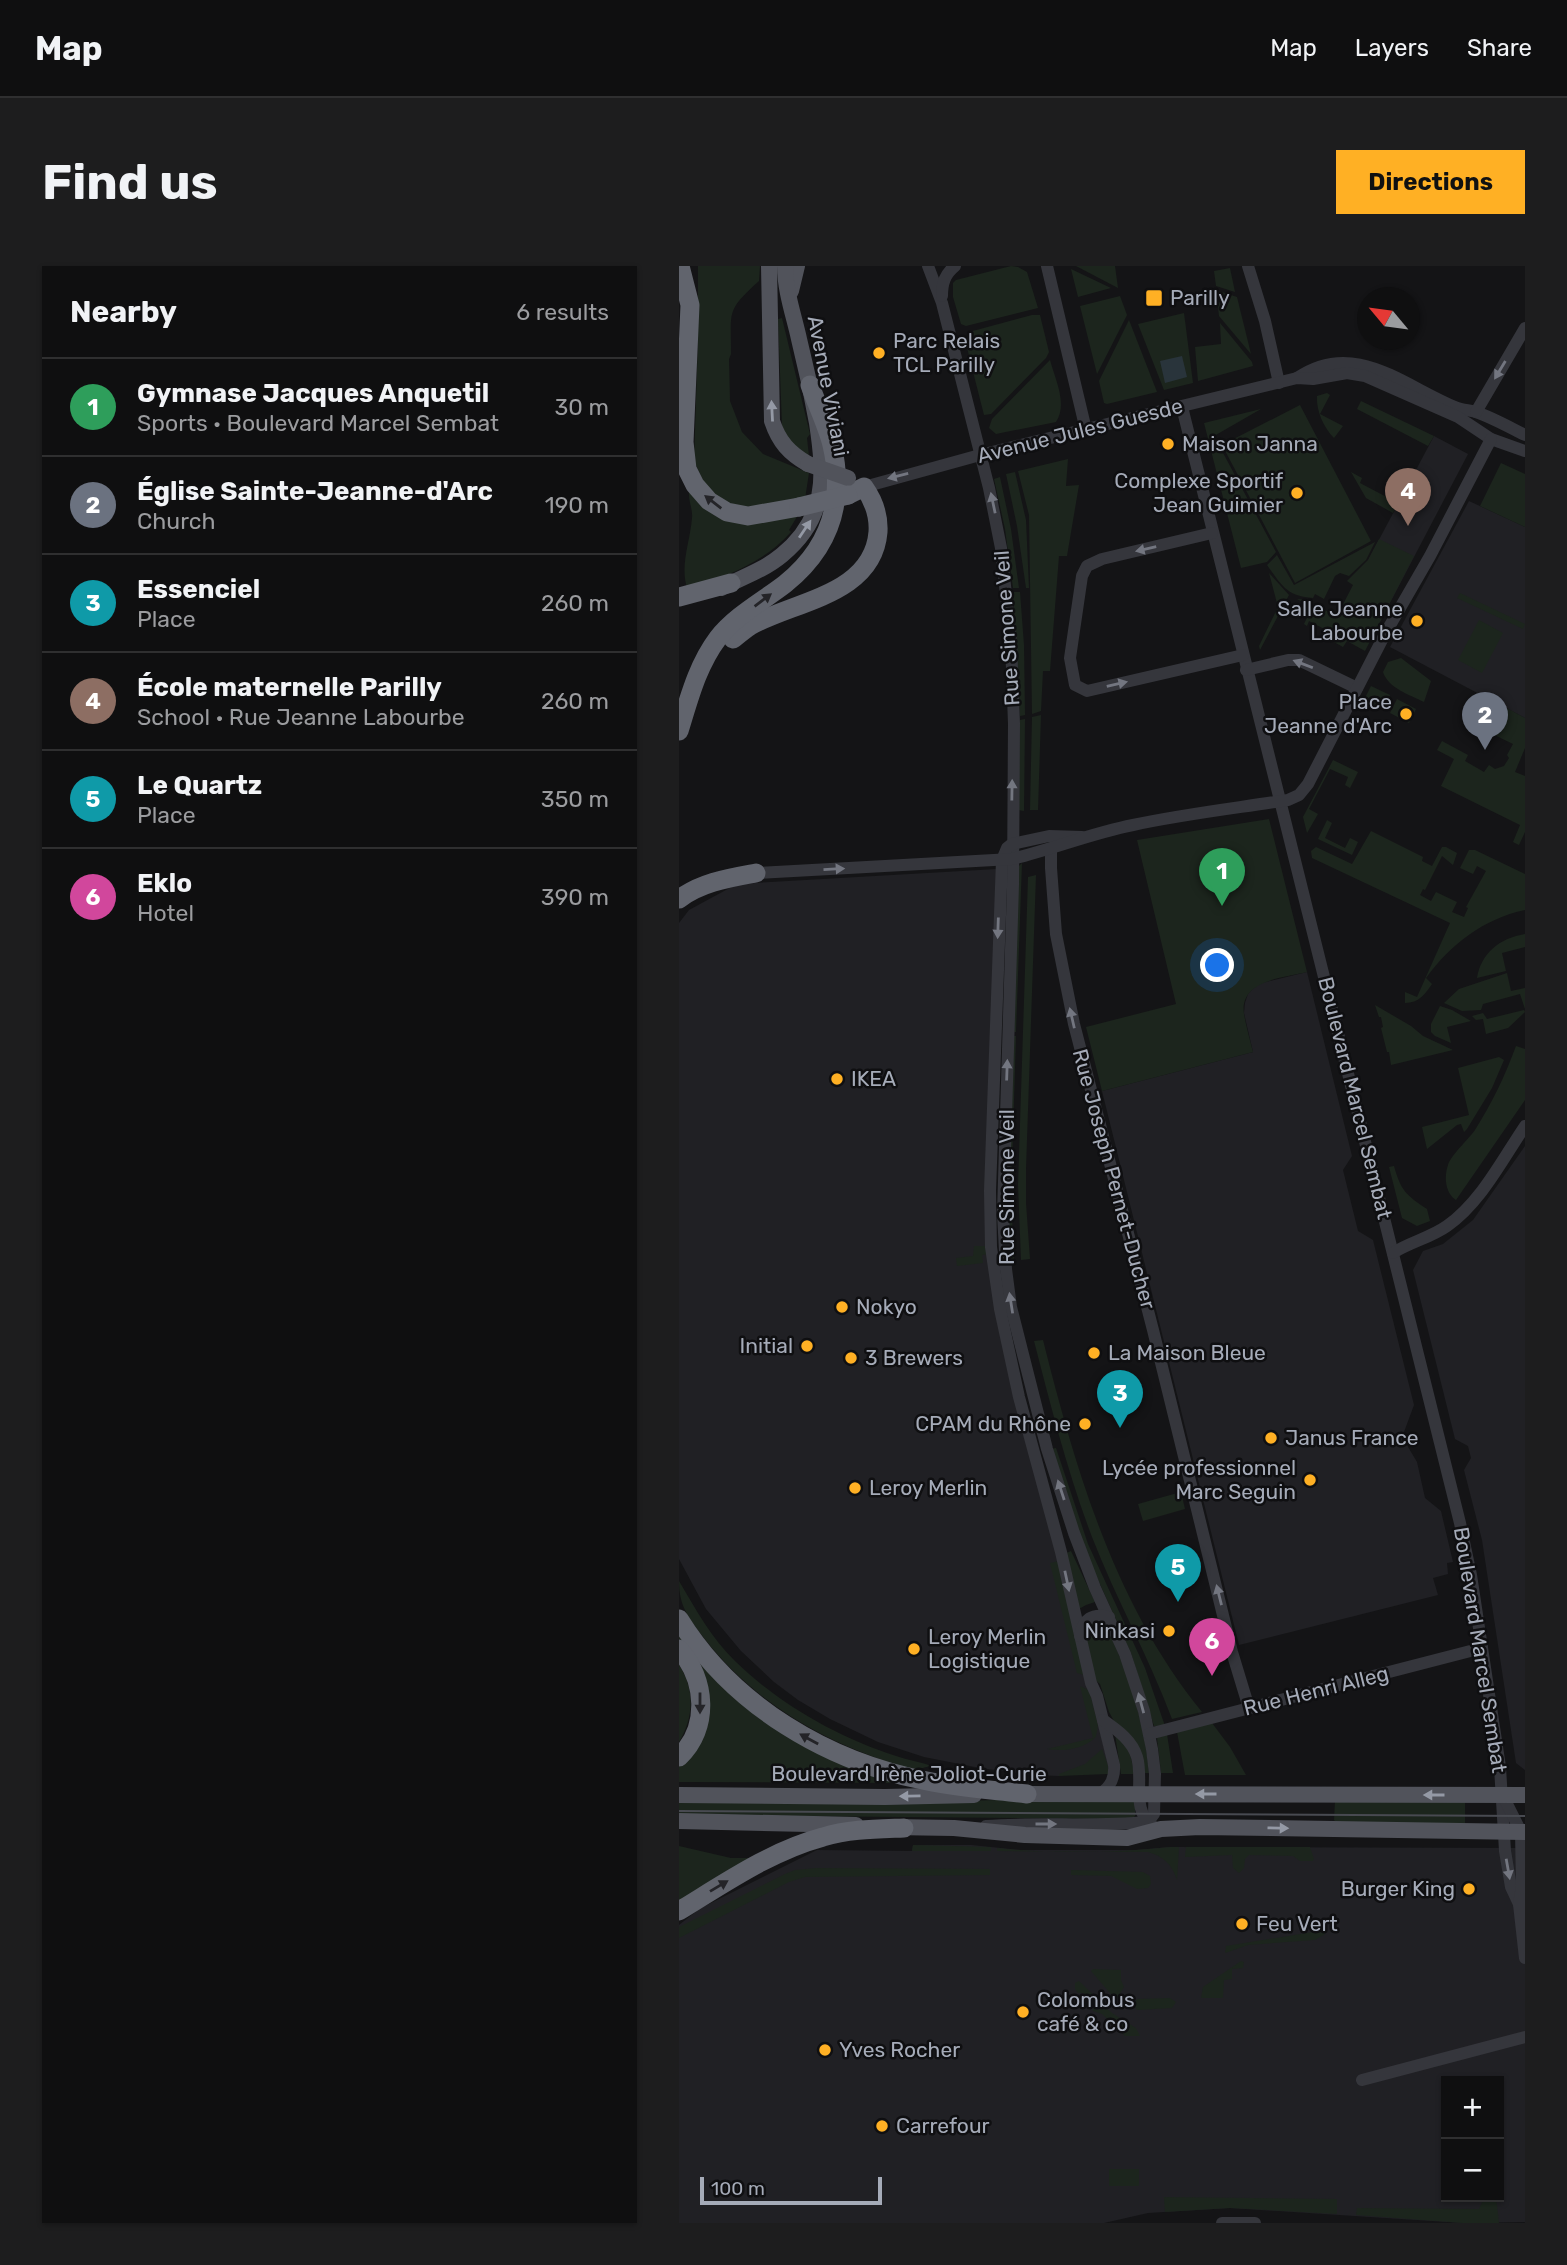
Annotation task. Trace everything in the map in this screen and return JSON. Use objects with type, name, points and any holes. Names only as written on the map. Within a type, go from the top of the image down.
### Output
[{"type":"highway","points":[[680,266],[690,305],[684,442],[687,469],[695,485],[709,501],[727,512],[748,516],[799,507],[853,487],[873,500],[878,529],[872,555],[859,574],[843,586],[748,627],[730,642],[708,667],[682,722]]},
{"type":"highway","points":[[682,722],[697,673],[719,636],[801,571],[816,553],[826,534],[834,511],[837,482],[832,445],[810,385]]},
{"type":"highway","points":[[679,597],[731,583]]},
{"type":"highway","points":[[679,899],[709,883],[756,873]]},
{"type":"highway","points":[[679,1619],[706,1657],[754,1703],[809,1739],[842,1756],[924,1781],[1027,1794]]},
{"type":"highway","points":[[679,1649],[698,1680],[701,1711],[692,1740],[679,1757]]},
{"type":"highway","points":[[679,1911],[760,1862],[793,1847],[841,1833],[904,1828]]},
{"type":"main road","points":[[769,266],[772,421],[778,439],[793,455],[853,487]]},
{"type":"main road","name":"Avenue Viviani","points":[[679,607],[753,573],[783,554],[807,528],[817,506],[823,478],[822,452],[785,266]]},
{"type":"main road","points":[[790,301],[797,266]]},
{"type":"main road","name":"Boulevard Irène Joliot-Curie","points":[[679,1795],[1525,1795]]},
{"type":"main road","points":[[679,1821],[954,1828],[1025,1835],[1127,1838],[1154,1826],[1523,1832]]},
{"type":"street","name":"Rue Simone Veil","points":[[928,266],[942,303],[1001,548],[1011,642],[1014,724],[1012,844],[999,886],[990,1191],[992,1247],[1000,1309],[1016,1385],[1115,1773],[1108,1788],[1101,1793]]},
{"type":"street","points":[[942,303],[943,281],[955,266]]},
{"type":"street","points":[[1047,266],[1086,430]]},
{"type":"street","points":[[1248,266],[1279,383]]},
{"type":"street","points":[[1476,412],[1525,328]]},
{"type":"street","name":"Avenue Jules Guesde","points":[[853,487],[1279,383],[1297,378],[1311,369],[1340,362],[1365,364],[1458,408],[1476,412],[1525,435]]},
{"type":"street","name":"Avenue Jules Guesde","points":[[1297,378],[1313,379],[1347,373],[1365,376],[1458,417],[1491,439],[1525,451]]},
{"type":"street","name":"Boulevard Marcel Sembat","points":[[1182,407],[1460,1523],[1471,1575],[1499,1756],[1502,1832],[1511,1887],[1519,1904]]},
{"type":"street","points":[[756,873],[1007,859],[1133,825],[1295,798],[1303,792],[1491,439]]},
{"type":"street","points":[[1212,533],[1102,559],[1087,566],[1082,576],[1074,623],[1071,671],[1075,685],[1087,691],[1243,655]]},
{"type":"street","points":[[1246,670],[1299,660],[1357,688]]},
{"type":"street","points":[[1012,844],[1049,836],[1082,837]]},
{"type":"street","name":"Rue Joseph Pernet-Ducher","points":[[1051,849],[1056,934],[1073,1024],[1249,1708]]},
{"type":"street","name":"Rue Simone Veil","points":[[1007,859],[1003,1214],[1006,1269],[1018,1340],[1047,1449],[1095,1588],[1136,1682],[1149,1734],[1155,1774],[1147,1794]]},
{"type":"street","points":[[972,862],[990,872],[999,886]]},
{"type":"street","points":[[1393,1253],[1437,1232],[1457,1217],[1484,1186],[1525,1126]]},
{"type":"street","name":"Rue Simone Veil","points":[[1056,1536],[1068,1538],[1095,1588]]},
{"type":"street","points":[[1080,1638],[1088,1618],[1094,1615],[1109,1617]]},
{"type":"street","name":"Rue Henri Alleg","points":[[1149,1734],[1482,1648]]},
{"type":"street","points":[[1103,1720],[1122,1733],[1134,1751],[1154,1826]]},
{"type":"street","name":"Boulevard Marcel Sembat","points":[[1502,1794],[1523,1832],[1519,1904],[1525,1958]]},
{"type":"street","points":[[1362,2080],[1525,2038]]},
{"type":"street","points":[[1222,2223],[1255,2223]]},
{"type":"shaded area","points":[[698,266],[760,266],[759,281],[741,299],[731,319],[730,401],[742,432],[763,454],[809,473],[805,499],[745,507],[725,502],[707,489],[694,461]]},
{"type":"shaded area","points":[[1011,266],[1027,272],[1038,308],[966,326],[961,324],[953,297],[953,283]]},
{"type":"shaded area","points":[[1076,266],[1115,266],[1118,288]]},
{"type":"shaded area","points":[[1230,268],[1235,292],[1216,286],[1214,271]]},
{"type":"shaded area","points":[[1071,269],[1111,288],[1078,297]]},
{"type":"shaded area","points":[[1216,290],[1237,297],[1251,354],[1219,316]]},
{"type":"shaded area","points":[[1120,296],[1127,315],[1097,374],[1080,306]]},
{"type":"shaded area","points":[[1184,313],[1193,383],[1164,390],[1138,324]]},
{"type":"shaded area","points":[[1040,315],[1049,352],[991,414],[984,415],[965,340],[969,332]]},
{"type":"shaded area","points":[[782,318],[810,434],[807,438],[809,456],[792,447],[782,426],[778,319]]},
{"type":"shaded area","points":[[1129,320],[1157,392],[1107,404],[1104,403],[1099,381]]},
{"type":"shaded area","points":[[1220,323],[1253,366],[1198,381],[1195,347],[1221,344]]},
{"type":"shaded area","points":[[1182,356],[1187,377],[1165,383],[1160,361]]},
{"type":"shaded area","points":[[1050,360],[1061,399],[1056,422],[996,434],[989,428],[992,419]]},
{"type":"shaded area","points":[[1327,393],[1330,395],[1320,414],[1343,426],[1334,438],[1324,424],[1319,413],[1318,407],[1317,396]]},
{"type":"shaded area","points":[[1361,401],[1434,436],[1428,446],[1357,409]]},
{"type":"shaded area","name":"Complexe Sportif Jean Guimier","points":[[1300,405],[1371,541],[1295,583],[1222,445]]},
{"type":"shaded area","points":[[1261,409],[1214,436],[1276,552],[1267,562],[1241,568],[1204,423]]},
{"type":"shaded area","points":[[1434,436],[1468,454],[1372,637],[1337,619]]},
{"type":"shaded area","points":[[1068,459],[1066,486],[1079,485],[1067,556],[1059,556],[1050,671],[1043,671],[1041,711],[1032,714],[1029,515],[1018,471]]},
{"type":"shaded area","points":[[1501,463],[1525,474],[1525,527],[1480,506]]},
{"type":"shaded area","points":[[1015,472],[1026,520],[1029,588],[1026,588],[1006,474]]},
{"type":"shaded area","points":[[1351,472],[1362,478],[1360,483],[1398,503],[1393,513],[1366,498]]},
{"type":"shaded area","points":[[1000,477],[1019,588],[1013,588],[1005,529],[994,479]]},
{"type":"shaded area","points":[[689,491],[694,498],[798,515],[789,530],[791,532],[769,552],[743,568],[688,591],[685,573],[692,518]]},
{"type":"shaded area","points":[[1469,501],[1525,527],[1525,718],[1390,647]]},
{"type":"shaded area","points":[[1379,539],[1414,556],[1365,651],[1347,641],[1343,647],[1323,636],[1326,630],[1309,621],[1307,626],[1304,624],[1312,607],[1297,599],[1312,600],[1311,603],[1337,616],[1353,585],[1347,581],[1368,560]]},
{"type":"shaded area","points":[[1375,542],[1366,560],[1349,576],[1340,573],[1335,576],[1324,599],[1315,594],[1313,598],[1291,592],[1281,584],[1267,565],[1277,555],[1294,585]]},
{"type":"shaded area","points":[[1269,573],[1289,595],[1260,650],[1259,646],[1278,607]]},
{"type":"shaded area","points":[[1013,592],[1020,592],[1024,645],[1025,715],[1020,716]]},
{"type":"shaded area","points":[[1460,593],[1525,624],[1523,629],[1457,598]]},
{"type":"shaded area","points":[[1479,620],[1503,633],[1482,673],[1458,660]]},
{"type":"shaded area","points":[[1401,658],[1431,681],[1424,702],[1400,690],[1386,678],[1383,672],[1388,662]]},
{"type":"shaded area","points":[[1371,686],[1390,695],[1383,710],[1364,700]]},
{"type":"shaded area","points":[[1397,699],[1416,709],[1409,723],[1390,713]]},
{"type":"shaded area","points":[[1483,701],[1492,705],[1490,709],[1496,713],[1501,705],[1525,718],[1525,748],[1515,772],[1525,776],[1525,832],[1519,845],[1513,842],[1520,825],[1441,786],[1454,759],[1437,750],[1442,741],[1468,755],[1465,761],[1484,772],[1489,765],[1495,769],[1504,766],[1509,758],[1507,755],[1513,744],[1482,729],[1475,715]]},
{"type":"shaded area","points":[[1041,715],[1038,810],[1030,810],[1032,717]]},
{"type":"shaded area","points":[[1025,719],[1024,811],[1018,810],[1020,720]]},
{"type":"shaded area","points":[[1333,760],[1358,772],[1350,788],[1345,785],[1348,777],[1330,769],[1309,809],[1318,814],[1307,833],[1303,817]]},
{"type":"shaded area","points":[[1269,819],[1307,972],[1265,982],[1248,994],[1244,1003],[1244,1014],[1253,1052],[1102,1091],[1086,1027],[1176,1004],[1137,840]]},
{"type":"shaded area","points":[[1327,820],[1332,823],[1325,838],[1345,848],[1350,838],[1358,842],[1352,855],[1318,839]]},
{"type":"shaded area","points":[[1371,831],[1423,857],[1422,861],[1432,866],[1442,847],[1457,853],[1453,865],[1442,856],[1420,895],[1431,901],[1436,892],[1457,902],[1452,912],[1464,917],[1468,908],[1466,907],[1486,871],[1477,866],[1473,874],[1460,868],[1469,850],[1475,850],[1525,874],[1525,910],[1495,920],[1457,944],[1426,978],[1432,984],[1427,991],[1418,1000],[1410,1003],[1405,1003],[1405,992],[1417,997],[1450,923],[1312,858],[1311,851],[1316,847],[1352,864]]},
{"type":"shaded area","points":[[1022,863],[1016,1032],[1011,1032],[1019,866]]},
{"type":"shaded area","points":[[997,869],[986,1231],[1108,1765],[1059,1776],[980,1768],[924,1757],[878,1742],[830,1719],[774,1682],[741,1651],[706,1609],[679,1559],[679,923],[689,910],[737,884]]},
{"type":"shaded area","points":[[1036,875],[1026,1169],[1030,1259],[1021,1260],[1018,1185],[1028,877]]},
{"type":"shaded area","points":[[1525,934],[1525,947],[1502,953],[1506,971],[1477,978],[1483,961],[1493,948],[1508,939]]},
{"type":"shaded area","points":[[1307,972],[1352,1156],[1343,1170],[1358,1231],[1373,1240],[1414,1405],[1404,1432],[1408,1447],[1417,1462],[1425,1498],[1441,1511],[1453,1562],[1447,1563],[1448,1574],[1433,1578],[1438,1595],[1239,1645],[1102,1091],[1253,1052],[1244,1013],[1248,994],[1257,984]]},
{"type":"shaded area","points":[[1507,973],[1511,991],[1525,988],[1525,1009],[1520,994],[1483,1004],[1481,1010],[1462,1011],[1444,1003],[1459,989]]},
{"type":"shaded area","points":[[1375,1005],[1423,1036],[1453,1050],[1391,1065],[1381,1028],[1381,1017]]},
{"type":"shaded area","points":[[1440,1006],[1471,1021],[1447,1027],[1451,1043],[1431,1032],[1431,1024]]},
{"type":"shaded area","points":[[1524,1010],[1508,1028],[1486,1034],[1483,1019],[1476,1020],[1472,1016],[1483,1013],[1487,1019]]},
{"type":"shaded area","points":[[1011,1036],[1016,1036],[1011,1196],[1014,1260],[1009,1261],[1007,1231]]},
{"type":"shaded area","points":[[1516,1046],[1525,1049],[1525,1100],[1456,1200],[1446,1184],[1448,1165],[1487,1110]]},
{"type":"shaded area","points":[[1499,1057],[1504,1060],[1492,1088],[1467,1129],[1464,1132],[1461,1124],[1457,1125],[1427,1149],[1422,1127],[1469,1115],[1458,1068]]},
{"type":"shaded area","points":[[1525,1146],[1525,1770],[1516,1763],[1482,1540],[1464,1470],[1471,1458],[1468,1446],[1455,1439],[1413,1270],[1423,1251],[1443,1244],[1473,1220]]},
{"type":"shaded area","points":[[1394,1166],[1402,1187],[1409,1196],[1427,1209],[1430,1221],[1417,1226],[1402,1218],[1389,1167]]},
{"type":"shaded area","points":[[974,1246],[988,1246],[989,1254],[982,1255],[983,1263],[957,1266],[956,1258],[973,1256]]},
{"type":"shaded area","points":[[1043,1340],[1085,1487],[1122,1582],[1172,1671],[1202,1712],[1172,1719],[1101,1560],[1075,1489],[1047,1391],[1034,1341]]},
{"type":"shaded area","points":[[1056,1448],[1088,1544],[1145,1668],[1165,1726],[1154,1726],[1131,1653],[1081,1542],[1051,1449]]},
{"type":"shaded area","points":[[1181,1492],[1185,1509],[1143,1521],[1138,1504]]},
{"type":"shaded area","points":[[1071,1551],[1095,1602],[1077,1610],[1064,1554]]},
{"type":"shaded area","points":[[1059,1561],[1084,1675],[1077,1673],[1050,1563]]},
{"type":"shaded area","points":[[679,1581],[719,1643],[752,1677],[770,1691],[810,1718],[852,1739],[932,1766],[912,1770],[856,1750],[807,1726],[762,1696],[722,1659],[704,1638],[686,1612]]},
{"type":"shaded area","points":[[1090,1621],[1104,1622],[1120,1658],[1144,1734],[1149,1773],[1143,1773],[1109,1712],[1100,1684],[1094,1679],[1086,1636]]},
{"type":"shaded area","points":[[679,1628],[724,1683],[906,1783],[679,1782],[679,1767],[698,1745],[691,1651],[679,1639]]},
{"type":"shaded area","points":[[679,1665],[688,1684],[691,1703],[688,1723],[679,1742]]},
{"type":"shaded area","points":[[1080,1686],[1089,1690],[1098,1725],[1096,1737],[1073,1749],[1047,1749],[1093,1738]]},
{"type":"shaded area","points":[[1212,1723],[1246,1775],[1185,1775],[1177,1732]]},
{"type":"shaded area","points":[[1115,1734],[1126,1746],[1134,1774],[1121,1774]]},
{"type":"shaded area","points":[[1167,1734],[1173,1773],[1161,1773],[1157,1738]]},
{"type":"shaded area","points":[[1102,1749],[1108,1765],[1108,1774],[1059,1776],[1085,1764]]},
{"type":"shaded area","points":[[1024,1799],[1135,1802],[1135,1816],[1132,1819],[679,1815],[679,1801],[935,1802]]},
{"type":"shaded area","points":[[1335,1801],[1465,1801],[1465,1823],[1337,1823],[1334,1820]]},
{"type":"shaded area","points":[[913,1845],[971,1845],[1021,1850],[1136,1850],[1170,1847],[1525,1848],[1525,2222],[1463,2223],[1230,2208],[1148,2213],[1104,2223],[679,2223],[679,1925],[699,1909],[817,1850],[912,1851]]},
{"type":"shaded area","points":[[913,1845],[991,1847],[991,1851],[912,1851]]},
{"type":"shaded area","points":[[679,1846],[731,1858],[758,1858],[679,1905]]},
{"type":"shaded area","points":[[1179,1847],[1177,1880],[1170,1865],[1148,1852],[1099,1852]]},
{"type":"shaded area","points":[[1186,1847],[1310,1847],[1314,1859],[1300,1861],[1293,1856],[1249,1855],[1239,1873],[1233,1868],[1232,1855],[1185,1857]]},
{"type":"shaded area","points":[[997,1848],[1018,1850],[1043,1851],[997,1851]]},
{"type":"shaded area","points":[[816,1868],[990,1869],[990,1875],[805,1877],[789,1882],[679,1938],[679,1927],[785,1874]]},
{"type":"shaded area","points":[[1071,1870],[1143,1872],[1150,1876],[1151,1884],[1148,1888],[1137,1889],[1111,1876],[1071,1875]]},
{"type":"shaded area","points":[[1325,1930],[1325,1934],[1315,1940],[1248,1945],[1225,1953],[1226,1946]]},
{"type":"shaded area","points":[[1241,1961],[1244,1962],[1243,1968],[1232,1969],[1232,1979],[1224,1980],[1223,1998],[1201,1998],[1203,1987]]},
{"type":"shaded area","points":[[1121,1970],[1124,1987],[1116,2000],[1091,1971]]},
{"type":"shaded area","points":[[1079,1981],[1112,2013],[1136,2028],[1140,2036],[1125,2036],[1102,2014],[1093,2011],[1093,2002],[1084,2002],[1084,1993],[1078,1993],[1075,1989],[1075,1983]]},
{"type":"shaded area","points":[[1170,1998],[1176,2002],[1172,2008],[1137,2010],[1133,2005],[1137,1999]]},
{"type":"shaded area","points":[[1109,2169],[1139,2169],[1139,2186],[1109,2186]]},
{"type":"shaded area","points":[[1164,2197],[1337,2199],[1337,2214],[1230,2208],[1165,2212]]},
{"type":"shaded area","points":[[1482,2202],[1497,2202],[1499,2223],[1356,2215],[1357,2208],[1479,2209]]},
{"type":"tram line","points":[[679,1811],[1525,1816]]},
{"type":"place","name":"Parilly","points":[[1154,298]]},
{"type":"place","name":"Parc Relais TCL Parilly","points":[[879,353]]},
{"type":"place","name":"Maison Janna","points":[[1168,444]]},
{"type":"place","name":"Complexe Sportif Jean Guimier","points":[[1297,493]]},
{"type":"place","name":"École maternelle Parilly","points":[[1408,526]]},
{"type":"place","name":"Salle Jeanne Labourbe","points":[[1417,621]]},
{"type":"place","name":"Place Jeanne d'Arc","points":[[1406,714]]},
{"type":"place","name":"Église Sainte-Jeanne-d'Arc","points":[[1485,750]]},
{"type":"place","name":"Gymnase Jacques Anquetil","points":[[1222,906]]},
{"type":"place","name":"IKEA","points":[[837,1079]]},
{"type":"place","name":"Nokyo","points":[[842,1307]]},
{"type":"place","name":"Initial","points":[[807,1346]]},
{"type":"place","name":"La Maison Bleue","points":[[1094,1353]]},
{"type":"place","name":"3 Brewers","points":[[851,1358]]},
{"type":"place","name":"CPAM du Rhône","points":[[1085,1424]]},
{"type":"place","name":"Essenciel","points":[[1120,1428]]},
{"type":"place","name":"Janus France","points":[[1271,1438]]},
{"type":"place","name":"Lycée professionnel Marc Seguin","points":[[1310,1480]]},
{"type":"place","name":"Leroy Merlin","points":[[855,1488]]},
{"type":"place","name":"Le Quartz","points":[[1178,1602]]},
{"type":"place","name":"Ninkasi","points":[[1169,1631]]},
{"type":"place","name":"Leroy Merlin Logistique","points":[[914,1649]]},
{"type":"place","name":"Eklo","points":[[1212,1676]]},
{"type":"place","name":"Burger King","points":[[1469,1889]]},
{"type":"place","name":"Feu Vert","points":[[1242,1924]]},
{"type":"place","name":"Colombus café & co","points":[[1023,2012]]},
{"type":"place","name":"Yves Rocher","points":[[825,2050]]},
{"type":"place","name":"Carrefour","points":[[882,2126]]}]
